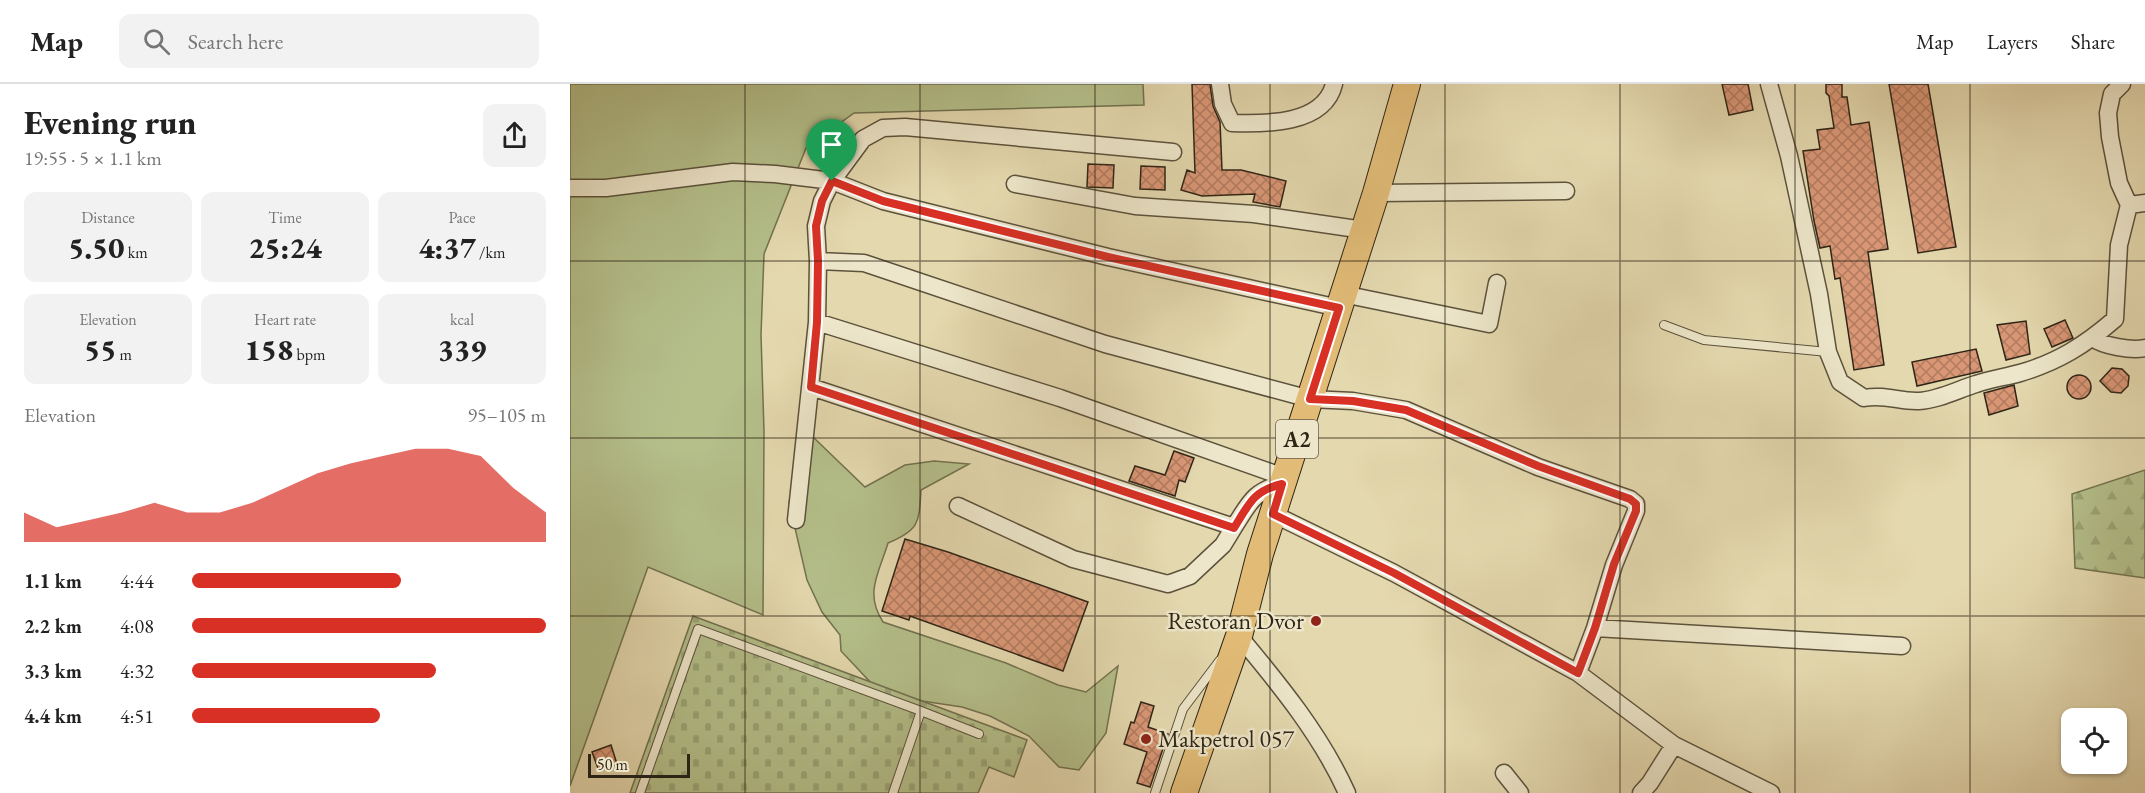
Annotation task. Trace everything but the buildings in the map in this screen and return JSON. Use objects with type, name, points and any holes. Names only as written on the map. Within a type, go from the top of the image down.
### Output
[{"type":"main road","name":"A2","points":[[1184,793],[1239,636],[1283,480],[1376,194],[1407,84]]},
{"type":"street","points":[[1220,84],[1223,104],[1232,123],[1255,124],[1290,120],[1312,112],[1332,95],[1334,84]]},
{"type":"street","points":[[1769,84],[1789,156],[1819,294],[1828,352],[1840,382],[1864,398],[1879,396],[1918,401],[2021,373],[2060,359],[2093,338],[2115,319],[2119,245],[2137,204],[2119,183],[2110,137],[2108,112],[2112,94],[2122,84]]},
{"type":"street","points":[[796,520],[817,322],[816,226],[822,201],[832,181],[863,139],[883,128],[905,128],[1173,152]]},
{"type":"street","points":[[570,188],[606,188],[733,172],[832,181],[883,201],[1108,257],[1341,301],[1488,324],[1497,284]]},
{"type":"street","points":[[1015,184],[1135,206],[1254,214],[1364,230]]},
{"type":"street","points":[[1376,194],[1566,191]]},
{"type":"street","points":[[818,261],[864,263],[1105,344],[1310,399],[1353,401],[1406,410],[1538,466],[1630,499],[1636,504],[1636,511],[1614,564],[1595,628],[1578,673]]},
{"type":"street","points":[[817,322],[1060,398],[1283,480]]},
{"type":"street","points":[[2093,338],[2100,343],[2113,346],[2139,350],[2145,348]]},
{"type":"street","points":[[811,387],[1234,528]]},
{"type":"street","points":[[958,506],[1073,559],[1168,584],[1190,576],[1223,545],[1257,494],[1283,480]]},
{"type":"street","points":[[1273,514],[1394,573],[1578,673],[1674,745],[1771,793]]},
{"type":"street","points":[[1595,628],[1902,646]]},
{"type":"street","points":[[1239,636],[1289,697],[1340,776],[1347,793]]},
{"type":"street","points":[[1641,793],[1674,745]]},
{"type":"street","points":[[1504,773],[1519,793]]},
{"type":"lane","points":[[1664,325],[1704,340],[1828,352]]},
{"type":"lane","points":[[640,793],[698,629],[978,734]]},
{"type":"lane","points":[[1155,793],[1183,709],[1239,636]]},
{"type":"lane","points":[[893,793],[921,711]]},
{"type":"green space","points":[[570,84],[1143,84],[1144,105],[854,113],[806,148],[764,254],[761,335],[764,431],[763,615],[648,567],[570,786]]},
{"type":"green space","points":[[813,437],[865,487],[905,465],[934,461],[969,464],[921,490],[920,510],[916,524],[906,534],[888,543],[875,583],[874,602],[877,612],[883,622],[1006,663],[1058,685],[1086,692],[1118,666],[1106,733],[1079,770],[1059,767],[1029,736],[990,716],[962,707],[922,701],[874,686],[841,651],[840,635],[822,612],[807,580],[789,502]]},
{"type":"green space","points":[[2145,470],[2145,578],[2075,568],[2072,494]]},
{"type":"green space","points":[[693,616],[1027,740],[1014,777],[989,767],[978,793],[630,793]]},
{"type":"place","name":"Restoran Dvor","points":[[1316,621]]},
{"type":"place","name":"Makpetrol 057","points":[[1146,739]]},
{"type":"route","points":[[832,181],[883,201],[1108,257],[1339,308],[1310,399],[1353,401],[1406,410],[1538,466],[1630,499],[1636,504],[1636,511],[1614,564],[1595,628],[1578,673],[1394,573],[1273,514],[1282,484],[1257,494],[1234,528],[811,387],[817,322],[816,226],[822,201],[832,181]]}]
